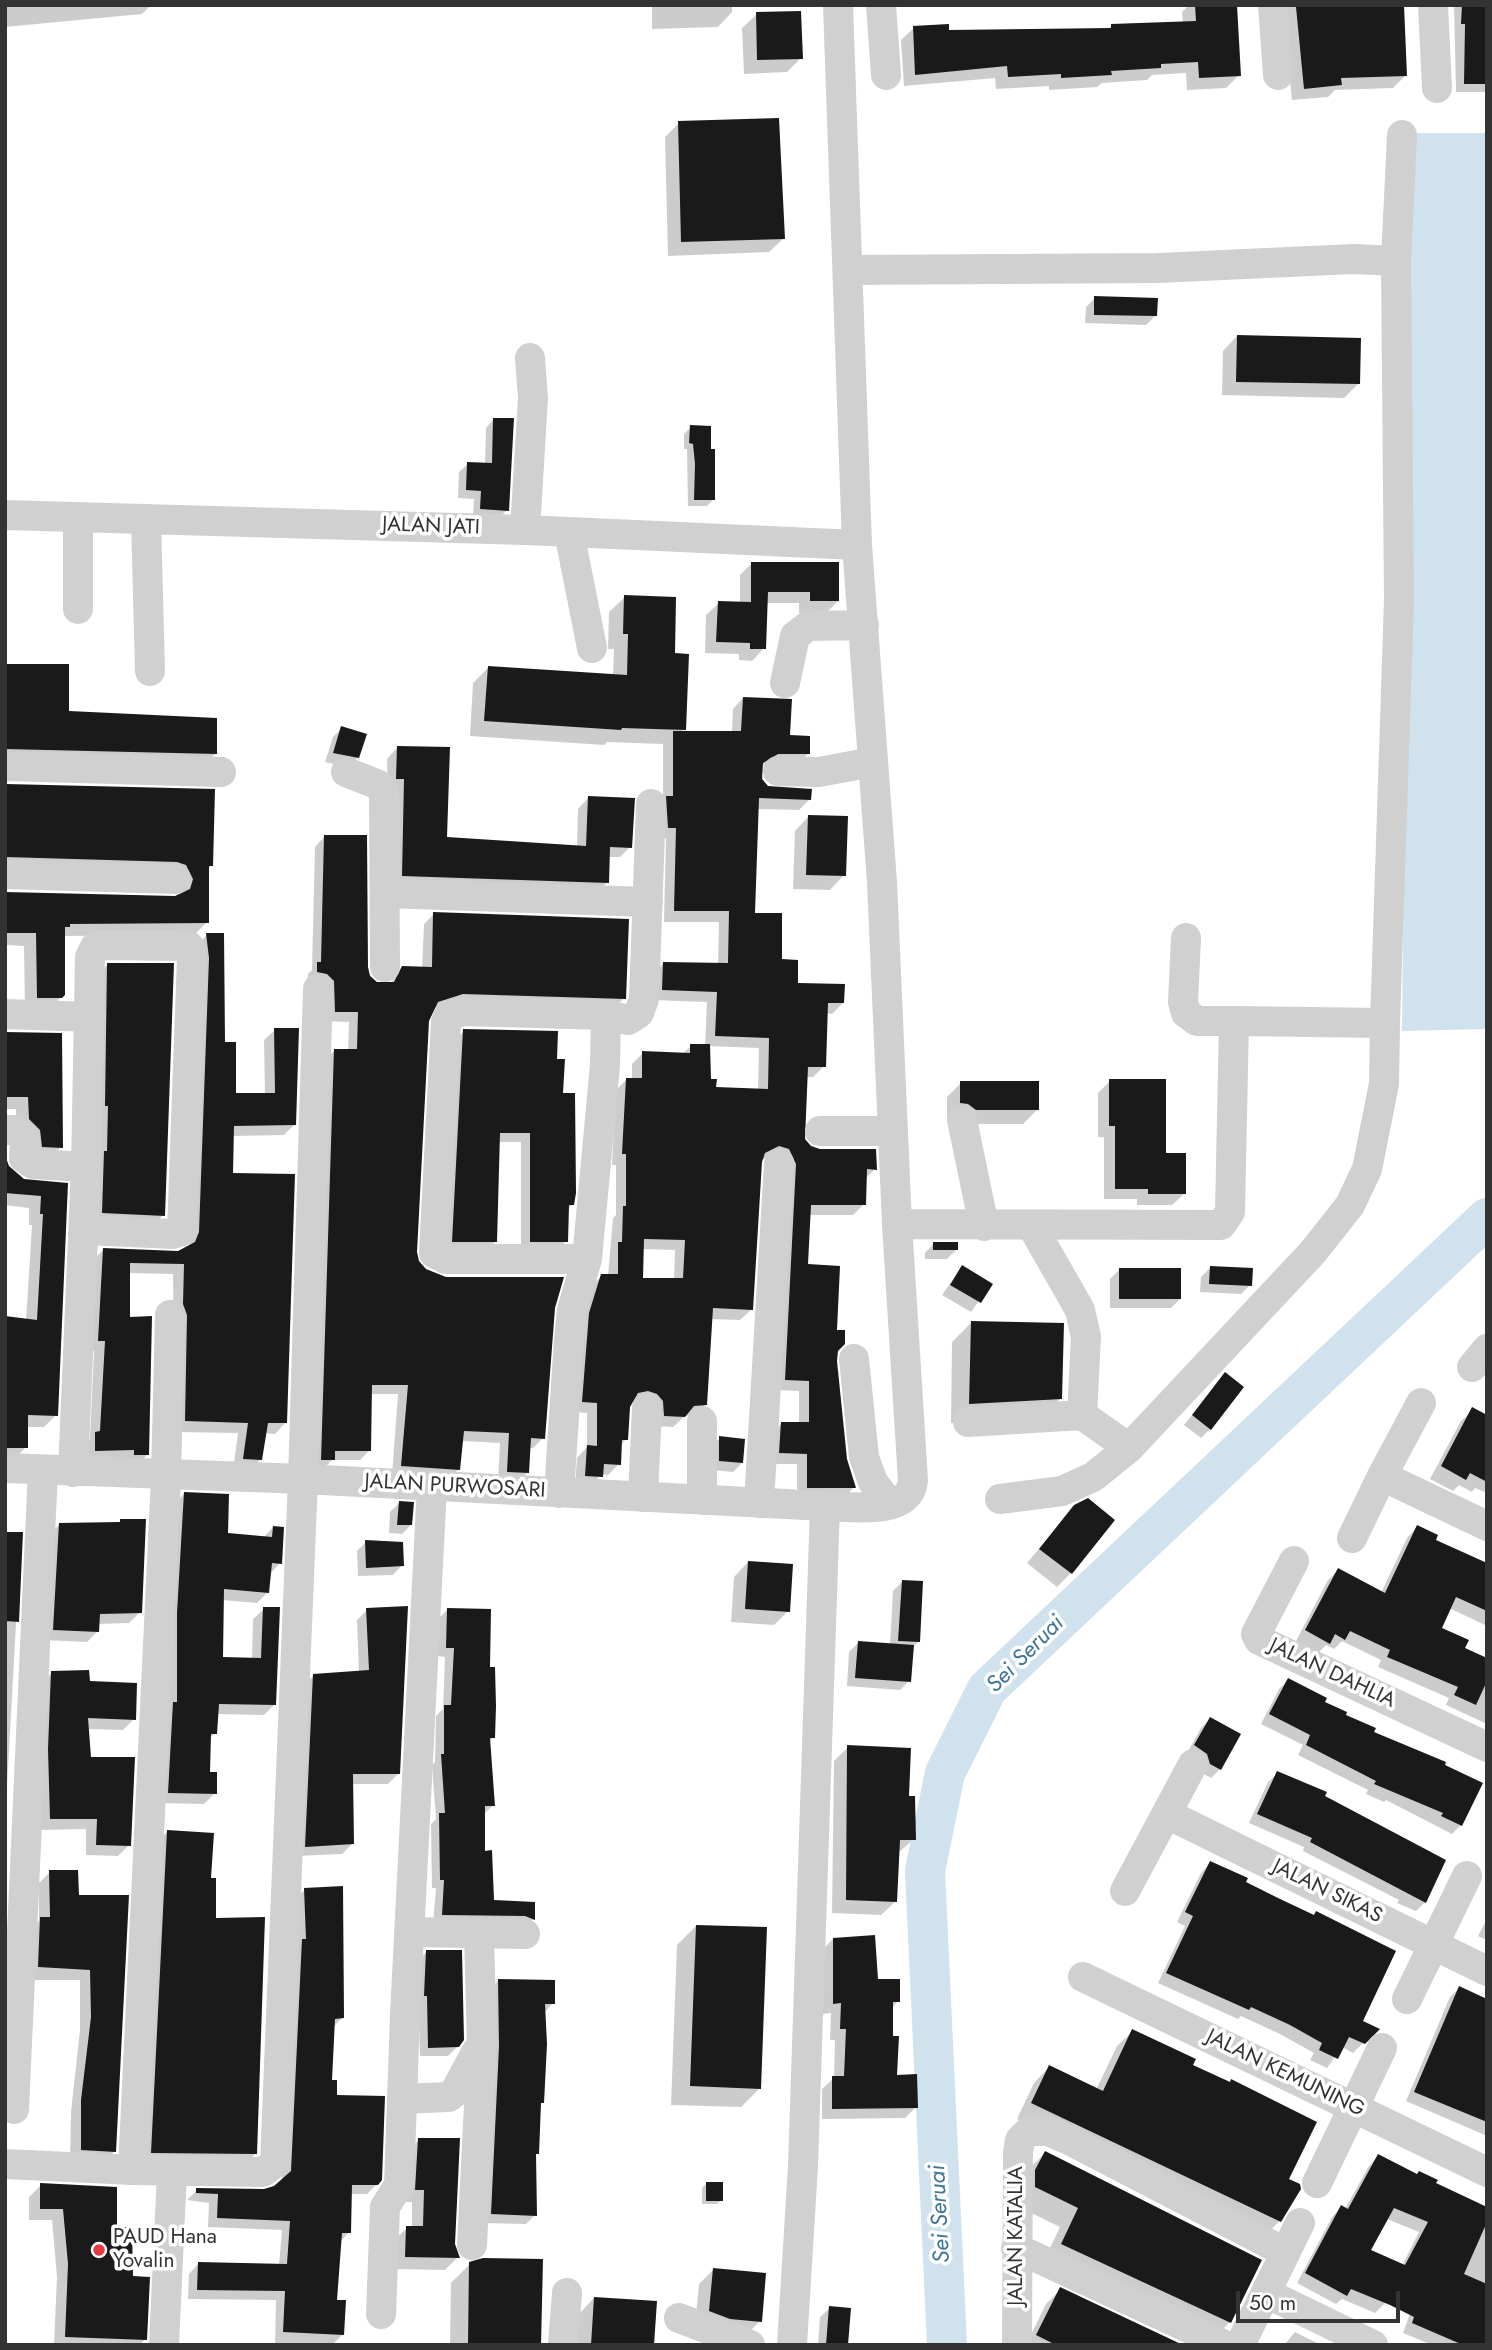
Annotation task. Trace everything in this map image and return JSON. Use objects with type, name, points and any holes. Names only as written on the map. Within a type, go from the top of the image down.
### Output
[{"type":"street","points":[[838,5],[857,544],[882,882],[892,1131],[913,1481],[897,1503],[873,1482],[864,1457],[854,1359]]},
{"type":"street","points":[[1273,5],[1278,75]]},
{"type":"street","points":[[1433,5],[1437,88]]},
{"type":"street","points":[[886,6],[886,75]]},
{"type":"street","points":[[1000,1499],[1043,1495],[1077,1487],[1129,1448],[1313,1252],[1350,1205],[1367,1169],[1384,1084],[1399,600],[1396,261],[1402,135]]},
{"type":"street","points":[[848,270],[1158,268],[1354,259],[1396,261]]},
{"type":"street","points":[[525,530],[533,398],[530,358]]},
{"type":"street","name":"JALAN JATI","points":[[5,515],[525,530],[857,544]]},
{"type":"street","points":[[78,517],[78,609]]},
{"type":"street","points":[[146,519],[150,671]]},
{"type":"street","points":[[569,532],[593,648]]},
{"type":"street","points":[[785,683],[795,636],[808,626],[864,625]]},
{"type":"street","points":[[778,771],[819,772],[873,762]]},
{"type":"street","points":[[5,766],[221,772]]},
{"type":"street","points":[[346,772],[379,785],[384,793],[385,967]]},
{"type":"street","points":[[587,1259],[446,1259],[434,1253],[446,1022],[449,1015],[463,1011],[606,1016],[628,1020],[639,1013],[644,999],[651,804]]},
{"type":"street","points":[[5,874],[176,879]]},
{"type":"street","points":[[385,892],[648,902]]},
{"type":"street","points":[[1186,938],[1183,1002],[1186,1013],[1197,1021],[1385,1023]]},
{"type":"street","points":[[73,1472],[91,1017],[90,957],[95,947],[181,945],[191,948],[182,1231],[173,1234],[83,1230]]},
{"type":"street","points":[[5,2164],[172,2172],[262,2172],[275,2163],[303,1479],[318,989]]},
{"type":"street","points":[[5,1014],[91,1017]]},
{"type":"street","points":[[559,1493],[572,1310],[587,1259],[605,1065],[606,1016]]},
{"type":"street","points":[[897,1224],[1212,1226],[1227,1221],[1230,1212],[1234,1021]]},
{"type":"street","points":[[961,1120],[984,1226]]},
{"type":"street","points":[[5,1130],[15,1130],[25,1138],[24,1158],[33,1164],[86,1167]]},
{"type":"street","points":[[820,1131],[892,1131]]},
{"type":"street","points":[[759,1503],[779,1163]]},
{"type":"street","points":[[1032,1226],[1080,1310],[1086,1337],[1082,1416]]},
{"type":"street","points":[[133,2170],[166,1477],[170,1315]]},
{"type":"street","points":[[1352,1538],[1421,1404]]},
{"type":"street","points":[[643,1497],[647,1408]]},
{"type":"street","points":[[968,1422],[1082,1416],[1129,1448]]},
{"type":"street","points":[[702,1421],[702,1500]]},
{"type":"street","name":"JALAN PURWOSARI","points":[[5,1468],[166,1477],[303,1479],[825,1506],[897,1503]]},
{"type":"street","points":[[15,2109],[43,1470]]},
{"type":"street","points":[[1382,1476],[1487,1526]]},
{"type":"street","points":[[381,2315],[385,2207],[399,2185],[432,1486]]},
{"type":"street","points":[[792,2345],[803,2166],[825,1506]]},
{"type":"street","name":"JALAN DAHLIA","points":[[1294,1561],[1256,1634],[1259,1640],[1487,1746]]},
{"type":"street","points":[[1125,1891],[1193,1764]]},
{"type":"street","name":"JALAN SIKAS","points":[[1167,1814],[1487,1971]]},
{"type":"street","points":[[1407,1999],[1467,1875]]},
{"type":"street","points":[[411,1931],[525,1934]]},
{"type":"street","points":[[472,2245],[482,2045],[479,1933]]},
{"type":"street","name":"JALAN KEMUNING","points":[[1083,1977],[1487,2172]]},
{"type":"street","points":[[402,2099],[449,2097],[482,2045]]},
{"type":"street","points":[[1317,2183],[1382,2048]]},
{"type":"street","name":"JALAN KATALIA","points":[[1017,2345],[1018,2153],[1020,2140],[1029,2131],[1048,2131],[1069,2140],[1284,2252]]},
{"type":"street","points":[[164,2345],[172,2172]]},
{"type":"street","points":[[1240,2345],[1300,2223]]},
{"type":"street","points":[[1016,2248],[1226,2345]]},
{"type":"street","points":[[563,2345],[566,2293]]},
{"type":"street","points":[[1266,2293],[1373,2345]]},
{"type":"street","points":[[679,2318],[750,2345]]},
{"type":"water","points":[[1411,133],[1487,133],[1487,1029],[1402,1031]]},
{"type":"building","points":[[1195,5],[1237,5],[1241,76],[1199,78],[1198,62],[1161,64],[1161,68],[1111,71],[1112,75],[1061,78],[1061,74],[1008,77],[1007,66],[915,75],[913,26],[949,24],[949,30],[1111,28],[1111,24],[1196,21]]},
{"type":"building","points":[[1404,5],[1407,76],[1341,78],[1342,85],[1304,89],[1296,7]]},
{"type":"building","points":[[1462,5],[1487,5],[1487,84],[1464,84],[1465,24],[1461,24]]},
{"type":"building","points":[[801,11],[803,59],[757,60],[756,12]]},
{"type":"building","points":[[779,118],[785,239],[681,242],[678,121]]},
{"type":"building","points":[[1094,296],[1158,298],[1157,316],[1094,315]]},
{"type":"building","points":[[1237,335],[1361,338],[1360,384],[1236,382]]},
{"type":"building","points":[[493,418],[514,418],[509,511],[480,509],[481,491],[466,490],[467,462],[492,463]]},
{"type":"building","points":[[690,425],[711,426],[711,449],[715,449],[715,500],[694,500],[695,464],[693,444],[689,443]]},
{"type":"building","points":[[751,562],[839,562],[839,601],[810,601],[810,592],[768,592],[766,649],[750,649],[750,643],[716,642],[718,601],[751,602]]},
{"type":"building","points":[[624,595],[676,597],[675,653],[689,654],[686,730],[621,730],[484,721],[488,666],[627,675],[628,634],[623,634]]},
{"type":"building","points":[[5,664],[69,664],[69,711],[217,718],[217,754],[5,749]]},
{"type":"building","points":[[743,697],[792,699],[790,735],[810,736],[810,754],[778,754],[763,763],[762,779],[768,786],[812,789],[811,800],[759,798],[755,913],[782,913],[782,959],[798,960],[798,983],[845,984],[844,1003],[828,1003],[826,1067],[808,1067],[805,1139],[811,1146],[820,1149],[876,1149],[877,1170],[867,1169],[866,1205],[811,1205],[808,1264],[840,1266],[837,1330],[845,1330],[845,1344],[838,1351],[837,1361],[847,1459],[856,1488],[807,1488],[807,1454],[779,1453],[781,1422],[809,1422],[809,1381],[785,1380],[796,1164],[789,1149],[779,1146],[765,1153],[762,1162],[753,1310],[713,1308],[707,1405],[694,1406],[685,1417],[664,1416],[663,1401],[657,1394],[648,1391],[638,1393],[630,1407],[628,1440],[622,1440],[621,1465],[604,1464],[603,1477],[585,1476],[587,1445],[597,1446],[597,1403],[582,1402],[589,1313],[601,1274],[618,1274],[618,1242],[622,1242],[623,1206],[626,1206],[626,1154],[622,1154],[626,1078],[642,1078],[642,1051],[690,1053],[690,1044],[710,1044],[711,1079],[717,1079],[716,1087],[768,1089],[769,1038],[715,1036],[717,992],[662,990],[663,962],[728,963],[729,911],[674,911],[676,828],[668,828],[666,796],[673,796],[673,731],[741,731]],"holes":[[[644,1239],[685,1240],[683,1278],[643,1278]]]},
{"type":"building","points":[[341,726],[367,734],[359,758],[333,753]]},
{"type":"building","points":[[397,746],[450,747],[447,837],[586,846],[588,796],[635,798],[632,848],[610,847],[609,883],[402,876],[404,779],[396,779]]},
{"type":"building","points":[[6,784],[215,789],[213,866],[209,866],[209,923],[70,924],[70,927],[65,927],[65,995],[62,998],[37,998],[36,933],[5,933],[5,892],[175,896],[190,889],[193,879],[186,865],[177,862],[5,857]]},
{"type":"building","points":[[808,815],[848,816],[846,876],[806,875]]},
{"type":"building","points":[[324,835],[367,835],[368,967],[370,976],[377,982],[394,982],[402,966],[432,967],[433,912],[629,919],[626,999],[463,994],[438,1002],[429,1021],[417,1252],[419,1261],[426,1269],[446,1277],[564,1277],[555,1308],[545,1439],[531,1438],[529,1473],[507,1472],[509,1433],[464,1431],[460,1470],[401,1466],[408,1385],[372,1385],[371,1451],[335,1451],[335,1460],[321,1460],[334,1049],[357,1049],[358,1012],[335,1012],[334,981],[327,974],[317,972],[317,962],[321,962]]},
{"type":"building","points":[[206,933],[224,933],[225,1042],[236,1042],[236,1093],[275,1093],[274,1028],[299,1028],[296,1125],[234,1126],[233,1173],[295,1174],[287,1423],[268,1423],[262,1460],[243,1459],[248,1423],[185,1421],[187,1315],[183,1304],[184,1264],[130,1263],[130,1317],[152,1316],[149,1455],[134,1455],[134,1450],[95,1451],[95,1432],[100,1431],[105,1341],[98,1341],[103,1248],[178,1251],[195,1242],[199,1232],[209,958]]},
{"type":"building","points":[[107,963],[174,963],[165,1216],[102,1213],[108,1106],[105,1106]]},
{"type":"building","points":[[463,1029],[558,1031],[557,1059],[565,1059],[563,1093],[575,1093],[576,1193],[574,1205],[569,1205],[568,1242],[530,1242],[530,1133],[500,1133],[497,1242],[452,1242]]},
{"type":"building","points":[[5,1032],[62,1033],[63,1148],[42,1147],[40,1130],[29,1119],[28,1097],[5,1097]]},
{"type":"building","points":[[1109,1079],[1166,1079],[1166,1153],[1186,1153],[1186,1194],[1148,1194],[1148,1189],[1115,1189],[1115,1126],[1109,1126]]},
{"type":"building","points":[[960,1081],[1039,1081],[1039,1110],[976,1110],[968,1104],[960,1103]]},
{"type":"building","points":[[5,1155],[9,1166],[24,1179],[68,1183],[58,1416],[28,1415],[28,1448],[5,1448],[5,1316],[37,1320],[43,1214],[40,1214],[41,1196],[5,1193]]},
{"type":"building","points":[[933,1242],[958,1242],[958,1250],[933,1250]]},
{"type":"building","points":[[962,1265],[993,1284],[981,1303],[950,1285]]},
{"type":"building","points":[[1210,1266],[1253,1268],[1252,1286],[1209,1284]]},
{"type":"building","points":[[1119,1268],[1181,1268],[1181,1299],[1119,1299]]},
{"type":"building","points":[[971,1321],[1064,1323],[1062,1399],[969,1404]]},
{"type":"building","points":[[1225,1372],[1244,1387],[1211,1430],[1192,1415]]},
{"type":"building","points":[[1472,1407],[1487,1415],[1487,1482],[1470,1473],[1466,1480],[1441,1466]]},
{"type":"building","points":[[719,1436],[745,1439],[743,1463],[719,1461]]},
{"type":"building","points":[[184,1492],[229,1494],[228,1533],[272,1537],[273,1526],[284,1527],[282,1564],[272,1563],[269,1593],[224,1589],[223,1657],[261,1658],[263,1607],[280,1607],[276,1705],[219,1704],[217,1734],[211,1734],[210,1772],[217,1772],[217,1794],[168,1793],[173,1702],[177,1702],[177,1613]]},
{"type":"building","points":[[1088,1498],[1115,1520],[1072,1574],[1039,1549],[1074,1505]]},
{"type":"building","points":[[399,1501],[414,1502],[412,1525],[397,1525]]},
{"type":"building","points":[[120,1519],[146,1519],[142,1613],[100,1614],[99,1632],[53,1630],[59,1523],[120,1522]]},
{"type":"building","points":[[1417,1525],[1438,1535],[1436,1540],[1487,1563],[1487,1611],[1456,1597],[1442,1628],[1469,1640],[1465,1648],[1487,1658],[1487,1681],[1476,1705],[1454,1695],[1458,1687],[1387,1657],[1390,1650],[1350,1631],[1345,1640],[1335,1634],[1330,1644],[1305,1630],[1338,1568],[1385,1593]]},
{"type":"building","points":[[5,1532],[23,1532],[19,1622],[5,1621]]},
{"type":"building","points":[[365,1540],[403,1542],[404,1566],[366,1568]]},
{"type":"building","points":[[748,1561],[793,1564],[790,1612],[745,1609]]},
{"type":"building","points":[[902,1580],[923,1581],[920,1642],[898,1641]]},
{"type":"building","points":[[408,1606],[400,1774],[353,1774],[354,1844],[305,1847],[313,1674],[369,1670],[366,1608]]},
{"type":"building","points":[[447,1608],[491,1609],[490,1667],[495,1667],[496,1706],[495,1738],[490,1738],[495,1806],[485,1806],[485,1851],[492,1850],[494,1900],[535,1902],[535,1920],[525,1916],[442,1915],[444,1880],[440,1880],[439,1813],[445,1813],[441,1754],[444,1754],[444,1705],[451,1705],[454,1648],[446,1648]]},
{"type":"building","points":[[858,1641],[914,1645],[911,1682],[855,1678]]},
{"type":"building","points":[[89,1670],[90,1681],[137,1683],[136,1720],[88,1718],[91,1757],[135,1757],[131,1846],[96,1845],[97,1819],[50,1819],[48,1749],[51,1671]]},
{"type":"building","points":[[1288,1678],[1327,1698],[1325,1702],[1347,1712],[1346,1715],[1376,1728],[1374,1732],[1446,1762],[1445,1765],[1483,1783],[1462,1826],[1441,1816],[1443,1813],[1374,1784],[1376,1781],[1306,1745],[1310,1735],[1269,1714]]},
{"type":"building","points":[[1210,1717],[1241,1734],[1221,1770],[1210,1764],[1207,1754],[1194,1745]]},
{"type":"building","points":[[847,1745],[911,1748],[909,1796],[915,1796],[916,1840],[900,1840],[897,1902],[846,1900]]},
{"type":"building","points":[[1277,1771],[1327,1792],[1325,1796],[1446,1860],[1426,1903],[1310,1842],[1312,1838],[1257,1814]]},
{"type":"building","points":[[167,1830],[214,1833],[211,1878],[216,1878],[216,1918],[265,1917],[257,2154],[151,2153]]},
{"type":"building","points":[[1210,1861],[1248,1878],[1246,1882],[1278,1898],[1314,1915],[1316,1911],[1396,1951],[1363,2021],[1380,2029],[1365,2044],[1349,2037],[1338,2059],[1319,2050],[1322,2043],[1290,2025],[1166,1973],[1193,1916],[1185,1912]]},
{"type":"building","points":[[49,1870],[78,1870],[79,1895],[129,1895],[116,2152],[81,2150],[81,2100],[91,2017],[90,1970],[38,1967],[40,1917],[50,1917]]},
{"type":"building","points":[[343,1886],[344,2018],[335,2019],[332,2080],[337,2080],[337,2095],[385,2096],[382,2180],[378,2185],[352,2185],[351,2233],[342,2233],[337,2300],[346,2300],[344,2335],[283,2332],[285,2291],[197,2290],[198,2262],[287,2264],[290,2221],[217,2218],[218,2194],[196,2193],[196,2188],[264,2189],[274,2186],[291,2171],[302,1939],[306,1939],[304,1888]]},
{"type":"building","points":[[696,1925],[767,1927],[761,2089],[690,2086]]},
{"type":"building","points":[[875,1935],[878,1979],[900,1979],[900,2002],[893,2002],[893,2036],[899,2036],[897,2075],[917,2074],[918,2108],[832,2109],[832,2076],[844,2076],[846,2029],[840,2029],[841,2003],[833,2004],[833,1938]]},
{"type":"building","points":[[426,1950],[462,1950],[464,2040],[459,2047],[428,2048],[427,1996],[424,1996]]},
{"type":"building","points":[[498,1979],[555,1980],[555,2004],[545,2004],[547,2044],[539,2154],[536,2154],[537,2216],[491,2214],[499,2046]]},
{"type":"building","points":[[1459,1986],[1487,1999],[1487,2122],[1414,2092]]},
{"type":"building","points":[[1132,2029],[1196,2059],[1193,2065],[1230,2082],[1231,2079],[1317,2122],[1289,2179],[1300,2184],[1301,2189],[1281,2222],[1031,2103],[1049,2065],[1103,2091]]},
{"type":"building","points":[[418,2138],[460,2138],[455,2244],[460,2258],[405,2257],[406,2226],[423,2226],[424,2190],[415,2190]]},
{"type":"building","points":[[1045,2151],[1262,2260],[1231,2323],[1061,2244],[1078,2208],[1035,2187],[1035,2170]]},
{"type":"building","points":[[1378,2154],[1417,2174],[1419,2171],[1438,2180],[1436,2183],[1487,2207],[1487,2222],[1464,2274],[1487,2284],[1487,2345],[1463,2345],[1412,2323],[1414,2317],[1390,2305],[1351,2289],[1347,2296],[1305,2273],[1341,2205],[1348,2209]],"holes":[[[1394,2208],[1428,2222],[1405,2265],[1371,2250]]]},
{"type":"building","points":[[706,2182],[723,2182],[723,2201],[706,2201]]},
{"type":"building","points":[[40,2183],[117,2187],[117,2227],[132,2227],[133,2276],[150,2277],[147,2340],[65,2337],[68,2264],[63,2209],[40,2209]]},
{"type":"building","points":[[483,2258],[543,2259],[541,2345],[468,2345],[469,2262]]},
{"type":"building","points":[[713,2268],[766,2273],[762,2322],[730,2319],[709,2311]]},
{"type":"building","points":[[1060,2287],[1183,2345],[1056,2345],[1036,2335]]},
{"type":"building","points":[[594,2297],[657,2301],[654,2345],[591,2345]]},
{"type":"building","points":[[829,2306],[851,2308],[848,2345],[826,2345]]},
{"type":"waterway","name":"Sei Seruai","points":[[947,2345],[925,1871],[945,1773],[987,1689],[1487,1218]]},
{"type":"place","name":"PAUD Hana Yovalin","points":[[99,2250]]}]
